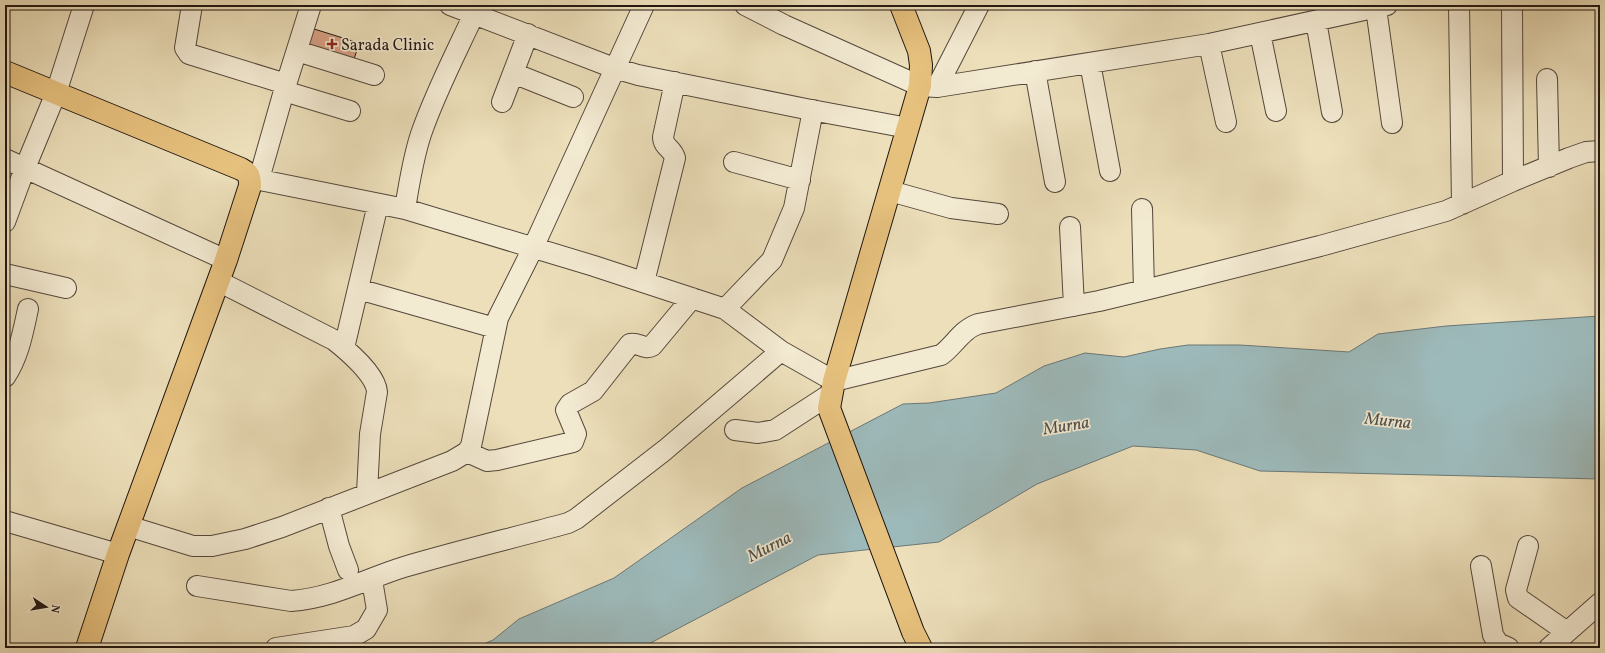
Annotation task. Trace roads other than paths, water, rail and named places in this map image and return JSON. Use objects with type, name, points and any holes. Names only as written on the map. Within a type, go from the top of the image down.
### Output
[{"type":"main road","points":[[901,5],[919,51],[921,65],[929,86],[908,128],[832,394],[898,592],[921,648]]},
{"type":"main road","points":[[5,72],[241,169],[255,179],[250,186],[226,260],[128,526],[90,639]]},
{"type":"street","points":[[5,222],[25,168],[56,93],[84,5]]},
{"type":"street","points":[[192,5],[185,48],[186,52],[350,111]]},
{"type":"street","points":[[311,5],[255,179],[405,209],[644,282],[725,309],[781,351],[832,394]]},
{"type":"street","points":[[450,5],[614,68],[675,82],[908,128]]},
{"type":"street","points":[[128,526],[193,546],[212,546],[245,539],[282,527],[452,461],[467,452],[471,446],[498,318],[533,248],[644,5]]},
{"type":"street","points":[[745,5],[784,25],[929,86],[1209,44],[1381,6],[1392,123]]},
{"type":"street","points":[[929,86],[979,5]]},
{"type":"street","points":[[1459,5],[1462,204]]},
{"type":"street","points":[[1512,5],[1513,181]]},
{"type":"street","points":[[405,209],[413,161],[428,115],[474,14]]},
{"type":"street","points":[[1316,21],[1332,112]]},
{"type":"street","points":[[1260,33],[1276,111]]},
{"type":"street","points":[[502,102],[528,34]]},
{"type":"street","points":[[1209,44],[1226,122]]},
{"type":"street","points":[[297,51],[374,75]]},
{"type":"street","points":[[1090,63],[1110,171]]},
{"type":"street","points":[[1035,71],[1055,182]]},
{"type":"street","points":[[513,73],[573,96]]},
{"type":"street","points":[[1547,79],[1549,167]]},
{"type":"street","points":[[644,282],[675,158],[675,154],[665,145],[663,138],[675,82]]},
{"type":"street","points":[[725,309],[772,260],[794,208],[813,110]]},
{"type":"street","points":[[735,430],[758,433],[775,430],[832,394],[941,355],[947,351],[964,331],[978,324],[1074,306],[1144,290],[1320,246],[1446,211],[1513,181],[1586,152],[1600,151]]},
{"type":"street","points":[[5,159],[226,260]]},
{"type":"street","points":[[734,162],[800,180]]},
{"type":"street","points":[[890,191],[951,208],[998,214]]},
{"type":"street","points":[[344,348],[378,204]]},
{"type":"street","points":[[1142,209],[1144,290]]},
{"type":"street","points":[[1070,227],[1074,306]]},
{"type":"street","points":[[5,274],[66,288]]},
{"type":"street","points":[[218,281],[334,340],[344,348],[373,378],[377,392],[370,434],[366,494]]},
{"type":"street","points":[[358,288],[495,328]]},
{"type":"street","points":[[467,452],[487,461],[573,442],[576,434],[566,410],[567,406],[593,392],[630,344],[633,343],[645,348],[652,346],[692,298]]},
{"type":"street","points":[[5,377],[18,352],[28,308]]},
{"type":"street","points":[[197,586],[291,600],[322,597],[402,568],[576,520],[664,450],[781,351]]},
{"type":"street","points":[[329,508],[339,546],[348,570]]},
{"type":"street","points":[[5,522],[118,554]]},
{"type":"street","points":[[1528,546],[1516,590],[1518,598],[1567,632]]},
{"type":"street","points":[[1481,566],[1493,635],[1498,643],[1509,648]]},
{"type":"street","points":[[276,648],[354,636],[366,629],[377,610],[378,604],[372,580]]},
{"type":"street","points":[[1549,648],[1600,603]]},
{"type":"water","name":"Murna","points":[[1600,316],[1600,479],[1260,471],[1196,450],[1133,446],[1037,484],[939,542],[818,555],[641,648],[474,648],[493,640],[519,619],[614,578],[742,488],[903,404],[929,403],[996,393],[1044,366],[1085,353],[1124,357],[1160,349],[1188,345],[1240,345],[1349,352],[1378,334],[1446,326]]},
{"type":"place","name":"Sarada Clinic","points":[[332,44]]}]
